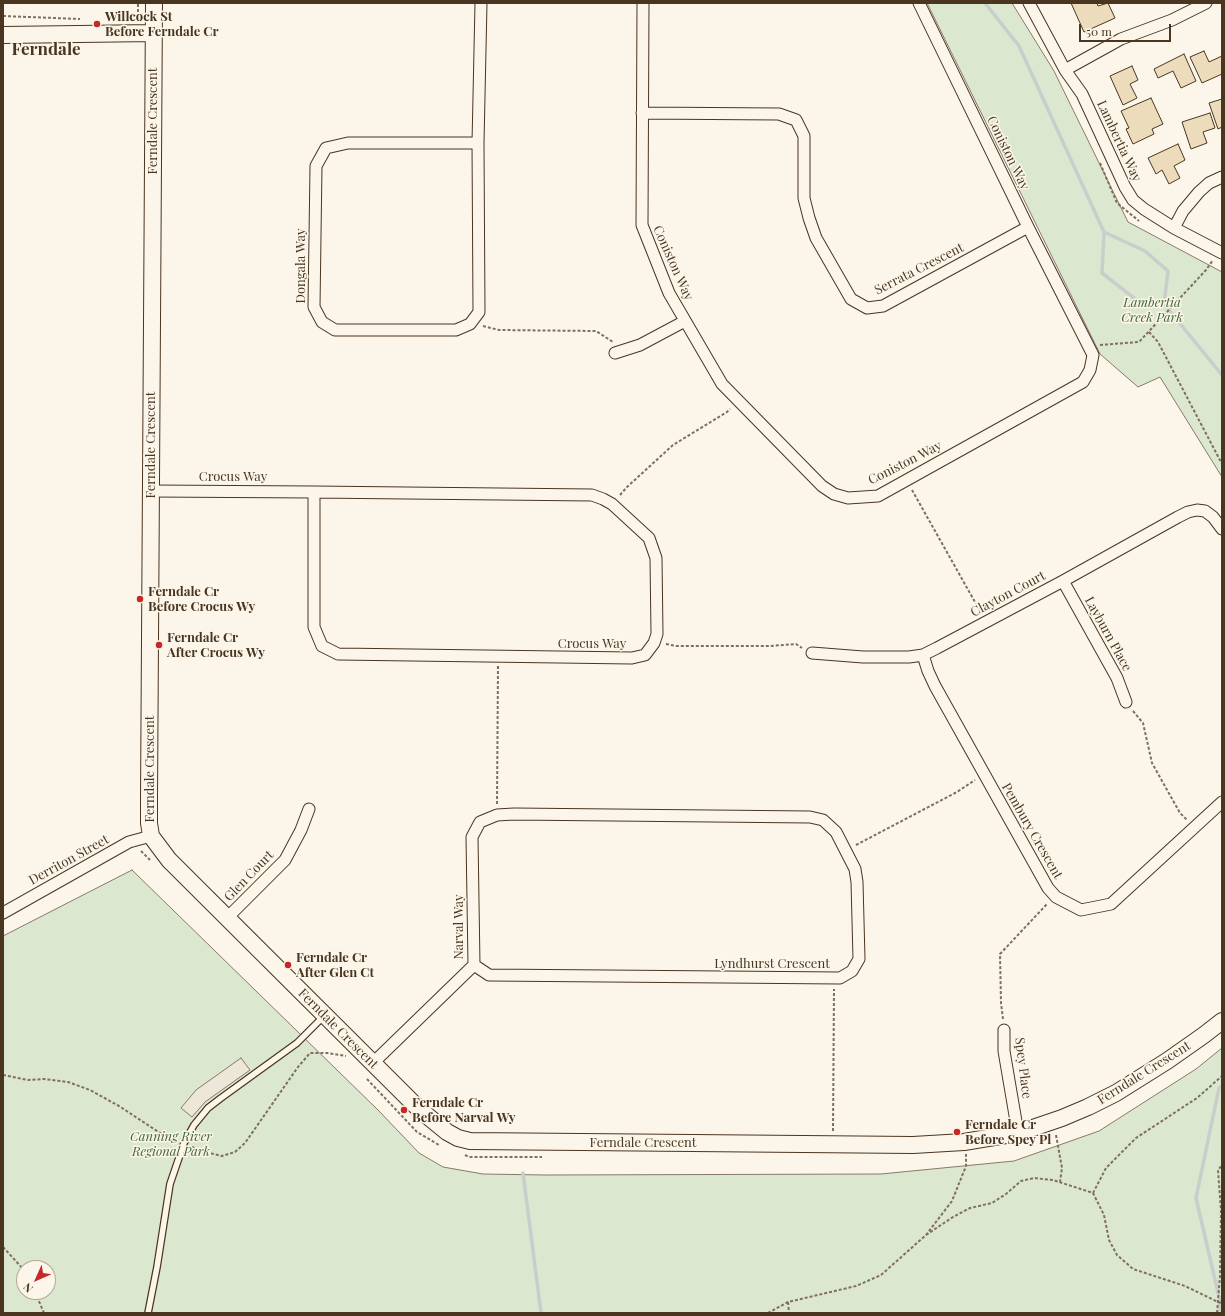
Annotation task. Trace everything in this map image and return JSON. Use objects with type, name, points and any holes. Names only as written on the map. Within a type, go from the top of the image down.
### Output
[{"type":"street","name":"Ferndale Crescent","points":[[154,3],[146,33],[151,491],[149,789],[149,823],[151,836],[169,860],[419,1109],[437,1125],[458,1138],[470,1141],[912,1145],[964,1142],[1018,1132],[1088,1107],[1116,1093],[1167,1061],[1204,1036],[1222,1021]]},
{"type":"street","points":[[473,321],[479,312],[478,143],[481,3]]},
{"type":"street","name":"Coniston Way","points":[[643,3],[642,225],[669,294],[722,384],[822,486],[834,494],[848,498],[878,496],[1083,382],[1090,370],[1092,362],[1093,355],[1028,227],[919,3]]},
{"type":"street","name":"Lambertia Way","points":[[1030,3],[1065,70],[1082,94],[1125,188],[1133,200],[1144,209],[1174,228],[1220,252]]},
{"type":"street","points":[[1065,70],[1121,39],[1172,20],[1206,3]]},
{"type":"street","points":[[3,35],[146,33]]},
{"type":"street","name":"Serrata Crescent","points":[[642,113],[779,114],[796,120],[804,136],[804,198],[816,238],[851,299],[867,308],[883,306],[1028,227]]},
{"type":"street","name":"Dongala Way","points":[[473,321],[470,324],[456,330],[335,330],[322,322],[314,307],[316,166],[326,148],[348,142],[478,143]]},
{"type":"street","points":[[1174,228],[1184,211],[1199,192],[1209,183],[1222,177]]},
{"type":"street","points":[[615,353],[640,345],[686,322]]},
{"type":"street","name":"Crocus Way","points":[[151,491],[314,492],[592,495],[612,504],[649,538],[656,558],[657,634],[654,643],[645,654],[632,658],[338,654],[322,646],[314,627],[314,492]]},
{"type":"street","name":"Clayton Court","points":[[812,653],[863,657],[909,657],[923,654],[1063,581],[1188,512],[1197,510],[1205,511],[1213,517],[1222,529]]},
{"type":"street","name":"Layburn Place","points":[[1063,581],[1117,678],[1126,702]]},
{"type":"street","name":"Pembury Crescent","points":[[923,654],[928,671],[935,686],[1048,888],[1056,897],[1081,910],[1111,904],[1222,802]]},
{"type":"street","name":"Glen Court","points":[[227,918],[285,860],[301,830],[309,809]]},
{"type":"street","name":"Lyndhurst Crescent","points":[[474,965],[488,976],[840,978],[852,971],[859,959],[857,882],[855,869],[836,832],[823,820],[810,817],[514,814],[497,815],[480,822]]},
{"type":"street","name":"Narval Way","points":[[373,1063],[474,965],[472,837],[480,822]]},
{"type":"street","name":"Derriton Street","points":[[3,913],[129,842],[151,836]]},
{"type":"street","name":"Spey Place","points":[[1004,1030],[1004,1051],[1018,1132]]},
{"type":"lane","points":[[148,1313],[170,1184],[184,1143],[194,1125],[208,1108],[297,1044],[325,1016]]},
{"type":"path","points":[[138,3],[138,16],[146,33]]},
{"type":"path","points":[[3,16],[81,19]]},
{"type":"path","points":[[104,19],[138,16]]},
{"type":"path","points":[[1090,349],[1097,345],[1139,342],[1206,270],[1220,252]]},
{"type":"path","points":[[473,321],[480,325],[499,330],[596,331],[613,341],[615,353]]},
{"type":"path","points":[[1149,332],[1158,342],[1222,464]]},
{"type":"path","points":[[612,504],[627,487],[672,445],[727,412],[739,401]]},
{"type":"path","points":[[906,480],[986,622]]},
{"type":"path","points":[[654,643],[676,646],[770,646],[796,644],[812,653]]},
{"type":"path","points":[[497,815],[498,657]]},
{"type":"path","points":[[1126,702],[1143,723],[1152,763],[1180,813],[1194,828]]},
{"type":"path","points":[[846,850],[865,842],[957,792],[984,775]]},
{"type":"path","points":[[1004,1030],[1001,1003],[1000,954],[1041,910],[1056,897]]},
{"type":"path","points":[[833,978],[833,1144]]},
{"type":"path","points":[[3,1075],[28,1080],[44,1079],[68,1082],[90,1090],[119,1106],[160,1133],[201,1151],[222,1156],[235,1152],[245,1143],[298,1067],[310,1053],[327,1053],[346,1056]]},
{"type":"path","points":[[1093,1193],[1106,1168],[1136,1138],[1196,1098],[1222,1076]]},
{"type":"path","points":[[1055,1134],[1062,1168],[1060,1182]]},
{"type":"path","points":[[926,1235],[952,1201],[966,1166],[966,1155]]},
{"type":"path","points":[[1217,1313],[1220,1276],[1221,1211],[1218,1170],[1222,1165]]},
{"type":"path","points":[[768,1313],[788,1302],[856,1286],[881,1275],[926,1235],[953,1217],[970,1208],[992,1203],[1006,1194],[1021,1181],[1034,1178],[1053,1180],[1093,1193],[1104,1215],[1109,1240],[1117,1255],[1133,1269],[1185,1286],[1222,1303]]},
{"type":"path","points":[[3,1247],[16,1261]]},
{"type":"path","points":[[38,1300],[44,1313]]},
{"type":"path","points":[[788,1302],[789,1313]]},
{"type":"green space","name":"Lambertia Creek Park","points":[[927,3],[1012,3],[1054,71],[1128,222],[1222,272],[1222,477],[1160,377],[1138,387],[1100,354]]},
{"type":"green space","name":"Canning River Regional Park","points":[[132,870],[379,1111],[419,1153],[443,1167],[483,1174],[881,1174],[1014,1161],[1099,1131],[1196,1069],[1222,1048],[1222,1313],[3,1313],[3,936]]},
{"type":"shaded area","points":[[241,1058],[250,1070],[205,1102],[192,1117],[181,1108],[196,1090]]},
{"type":"building","points":[[1071,3],[1097,3],[1098,6],[1108,3],[1115,18],[1084,32]]},
{"type":"building","points":[[1204,51],[1209,62],[1222,56],[1222,74],[1202,83],[1190,57]]},
{"type":"building","points":[[1184,54],[1196,81],[1181,88],[1173,71],[1158,78],[1154,69]]},
{"type":"building","points":[[1132,66],[1138,80],[1130,84],[1137,98],[1123,105],[1110,76]]},
{"type":"building","points":[[1151,98],[1163,124],[1152,129],[1154,134],[1133,144],[1126,129],[1129,128],[1121,111]]},
{"type":"building","points":[[1222,99],[1222,127],[1218,129],[1209,103]]},
{"type":"building","points":[[1210,113],[1215,128],[1203,132],[1207,143],[1191,149],[1182,122]]},
{"type":"building","points":[[1178,144],[1185,160],[1174,166],[1180,178],[1169,184],[1162,170],[1156,174],[1148,158]]},
{"type":"waterway","points":[[985,3],[1019,46],[1104,232],[1145,251],[1168,271],[1164,304]]},
{"type":"waterway","points":[[1104,232],[1102,273],[1139,302],[1150,306],[1164,304]]},
{"type":"waterway","points":[[1164,304],[1222,375]]},
{"type":"waterway","points":[[1219,1313],[1220,1301],[1196,1198],[1219,1088],[1222,1086]]},
{"type":"waterway","points":[[523,1173],[541,1313]]},
{"type":"place","name":"Willcock St Before Ferndale Cr","points":[[97,24]]},
{"type":"place","name":"Ferndale Cr Before Crocus Wy","points":[[140,599]]},
{"type":"place","name":"Ferndale Cr After Crocus Wy","points":[[159,645]]},
{"type":"place","name":"Ferndale Cr After Glen Ct","points":[[288,965]]},
{"type":"place","name":"Ferndale Cr Before Narval Wy","points":[[404,1110]]},
{"type":"place","name":"Ferndale Cr Before Spey Pl","points":[[957,1132]]},
{"type":"district","name":"Ferndale","points":[[46,50]]}]
